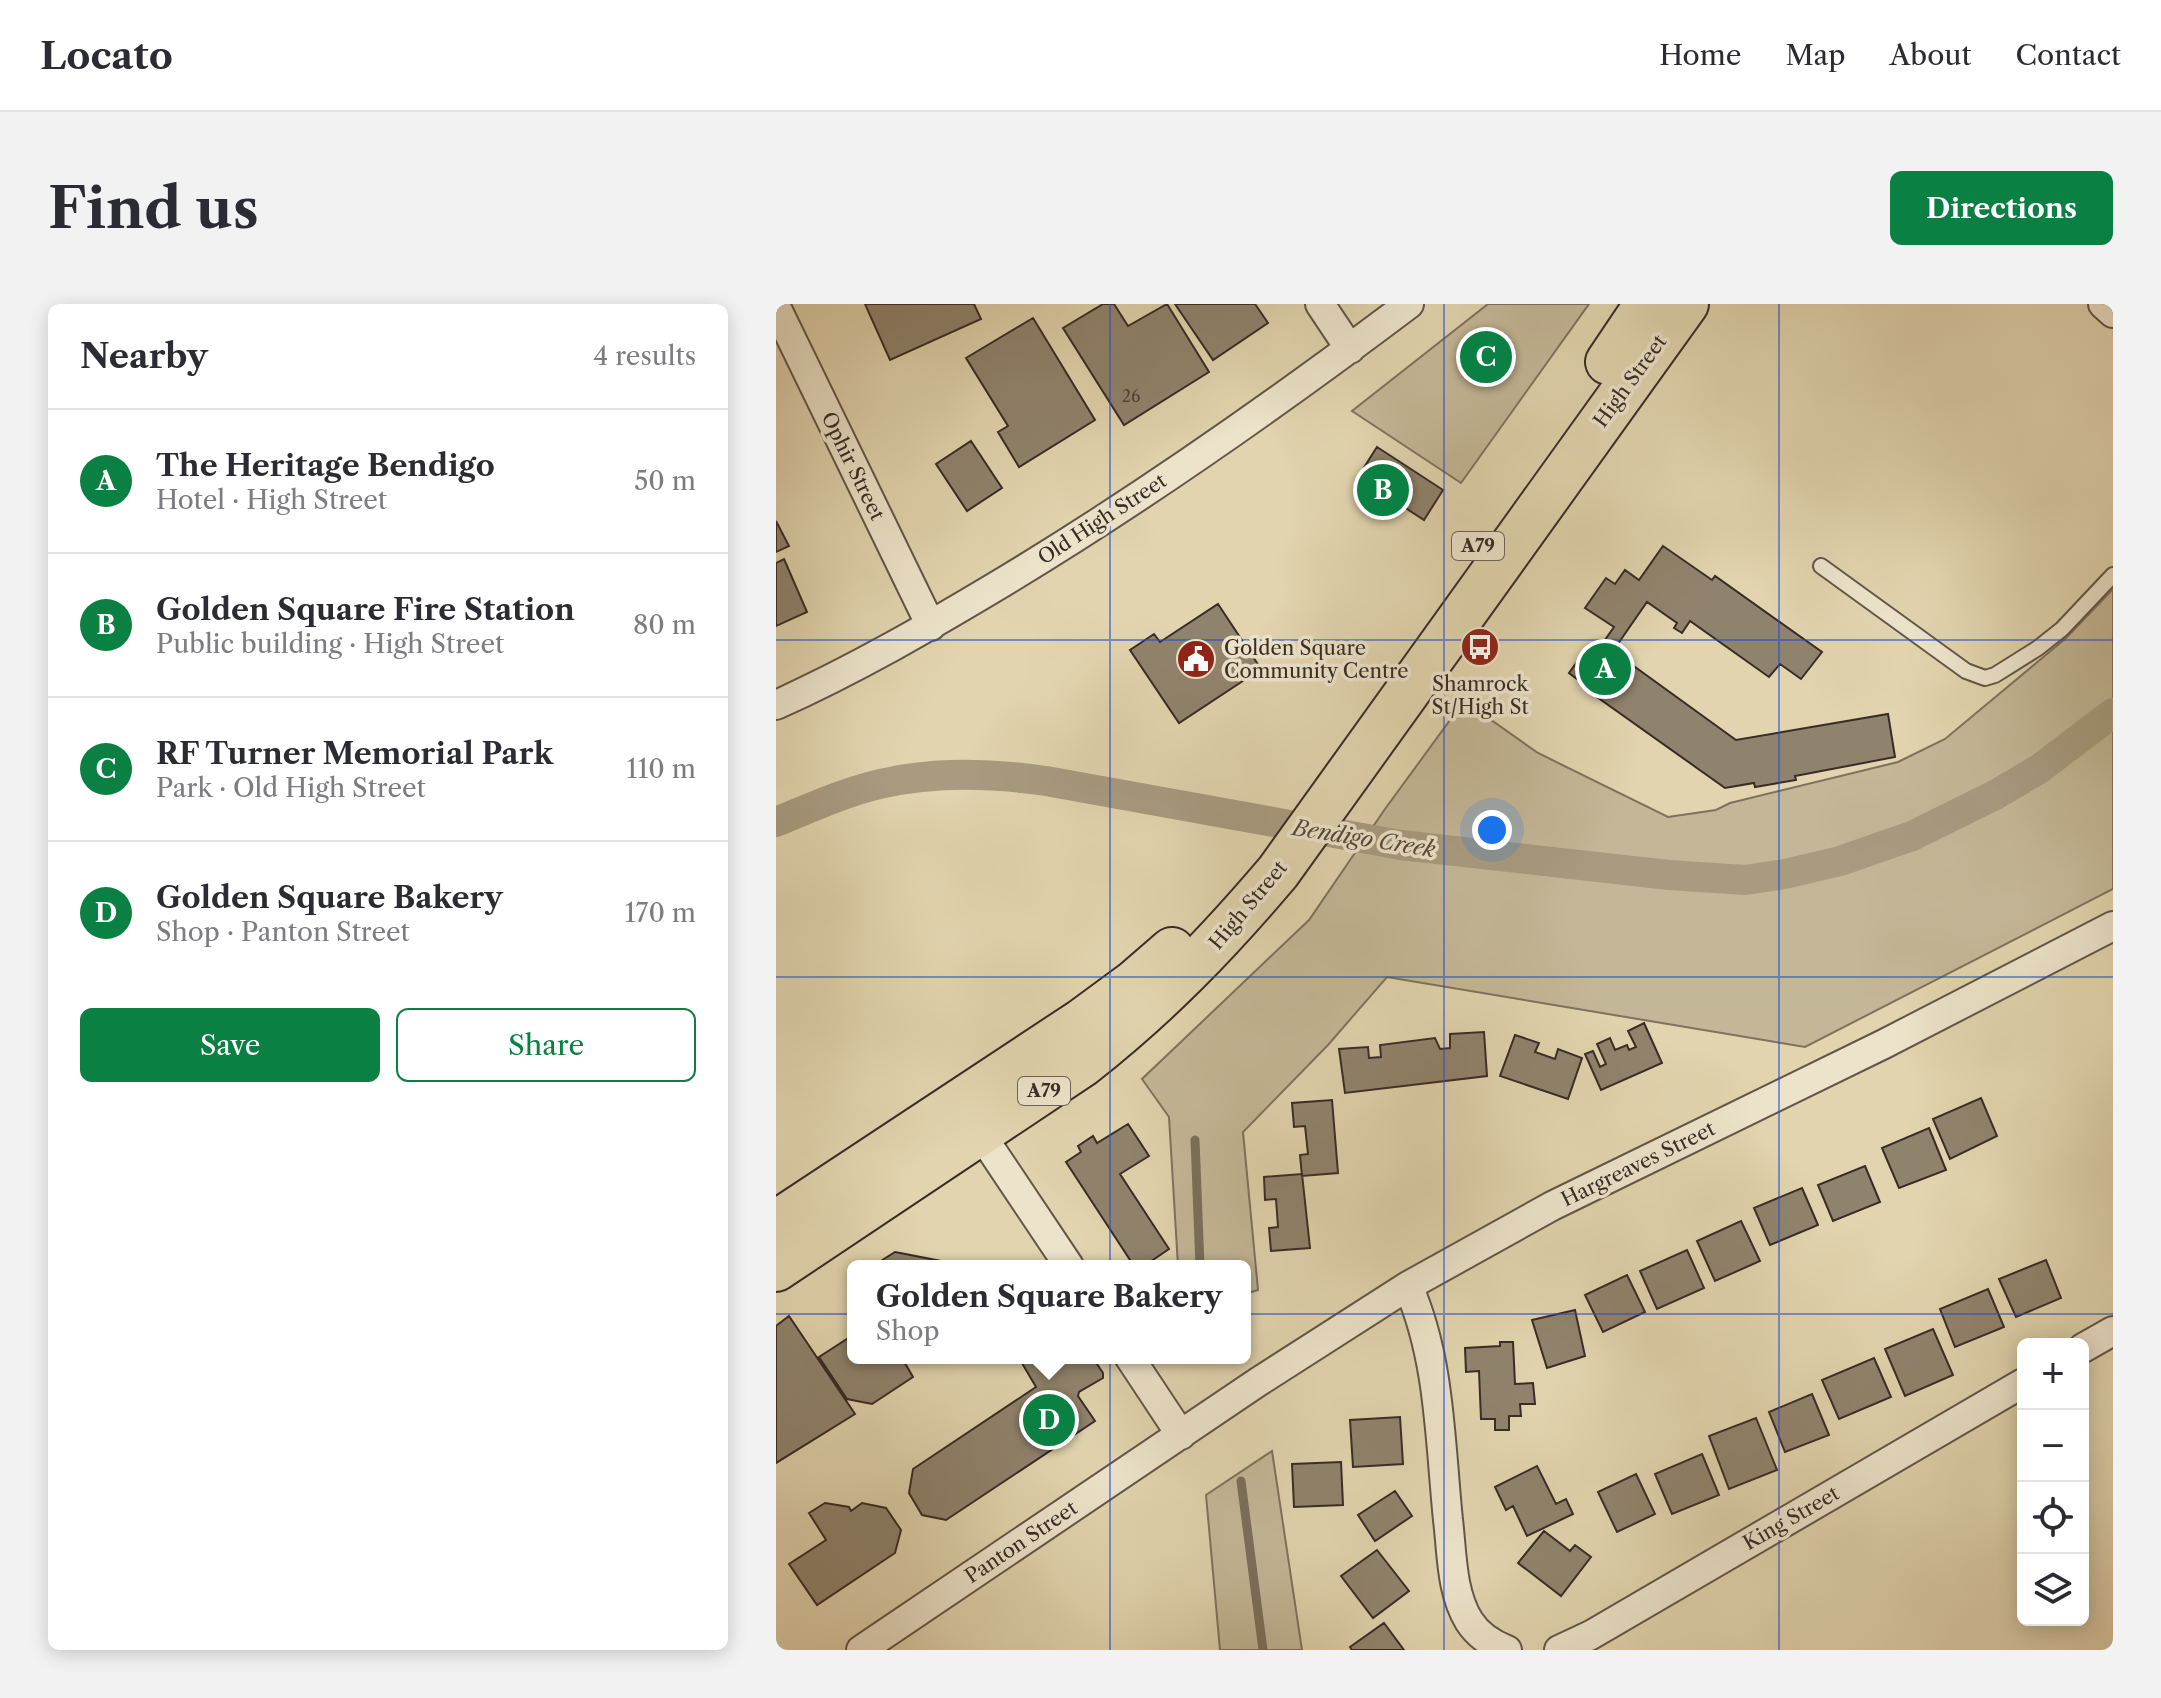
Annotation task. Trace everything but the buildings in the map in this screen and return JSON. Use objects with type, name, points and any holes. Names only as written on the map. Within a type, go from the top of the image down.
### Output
[{"type":"highway","name":"High Street","points":[[1321,790],[1647,304]]},
{"type":"highway","name":"High Street","points":[[776,1269],[970,1117],[1135,982],[1264,868],[1686,304]]},
{"type":"highway","name":"High Street","points":[[776,1223],[970,1117]]},
{"type":"street","points":[[1320,304],[1350,349]]},
{"type":"street","points":[[2103,304],[2113,313]]},
{"type":"street","name":"Ophir Street","points":[[776,307],[931,626]]},
{"type":"street","name":"Old High Street","points":[[776,705],[834,679],[931,626],[1086,531],[1350,349],[1397,308]]},
{"type":"street","name":"Hargreaves Street","points":[[1181,1435],[1408,1286],[1552,1206],[1884,1044],[2113,926]]},
{"type":"street","points":[[970,1117],[1065,1260]]},
{"type":"street","points":[[1408,1286],[1422,1318],[1431,1354],[1452,1554],[1461,1603],[1479,1634],[1507,1650]]},
{"type":"street","points":[[2089,1345],[2113,1331]]},
{"type":"street","points":[[1134,1364],[1181,1435]]},
{"type":"street","name":"King Street","points":[[1559,1650],[1591,1635],[2017,1386]]},
{"type":"street","name":"Panton Street","points":[[861,1650],[1181,1435]]},
{"type":"lane","points":[[1821,566],[1966,671],[1985,678],[2038,648],[2062,629],[2113,575]]},
{"type":"shaded area","points":[[1488,304],[1589,304],[1461,483],[1352,411]]},
{"type":"shaded area","points":[[2113,589],[2113,889],[1805,1047],[1387,977],[1328,1045],[1243,1132],[1258,1290],[1251,1292],[1251,1260],[1178,1260],[1169,1117],[1142,1079],[1309,920],[1464,701],[1538,753],[1668,817],[1716,810],[1730,803],[1898,762],[1945,739],[2065,639]]},
{"type":"shaded area","points":[[1272,1451],[1302,1650],[1220,1650],[1206,1495]]},
{"type":"waterway","name":"Bendigo Creek","points":[[776,822],[880,784],[942,775],[1005,776],[1401,845],[1669,875],[1745,880],[1840,861],[1912,836],[1995,795],[2039,769],[2113,713]]},
{"type":"waterway","points":[[1195,1140],[1200,1260]]},
{"type":"waterway","points":[[1241,1481],[1263,1650]]},
{"type":"place","name":"RF Turner Memorial Park","points":[[1486,357]]},
{"type":"place","name":"Golden Square Fire Station","points":[[1383,490]]},
{"type":"place","name":"Shamrock St/High St","points":[[1480,647]]},
{"type":"place","name":"Golden Square Community Centre","points":[[1196,659]]},
{"type":"place","name":"The Heritage Bendigo","points":[[1605,669]]},
{"type":"place","name":"Golden Square Bakery","points":[[1049,1420]]}]
